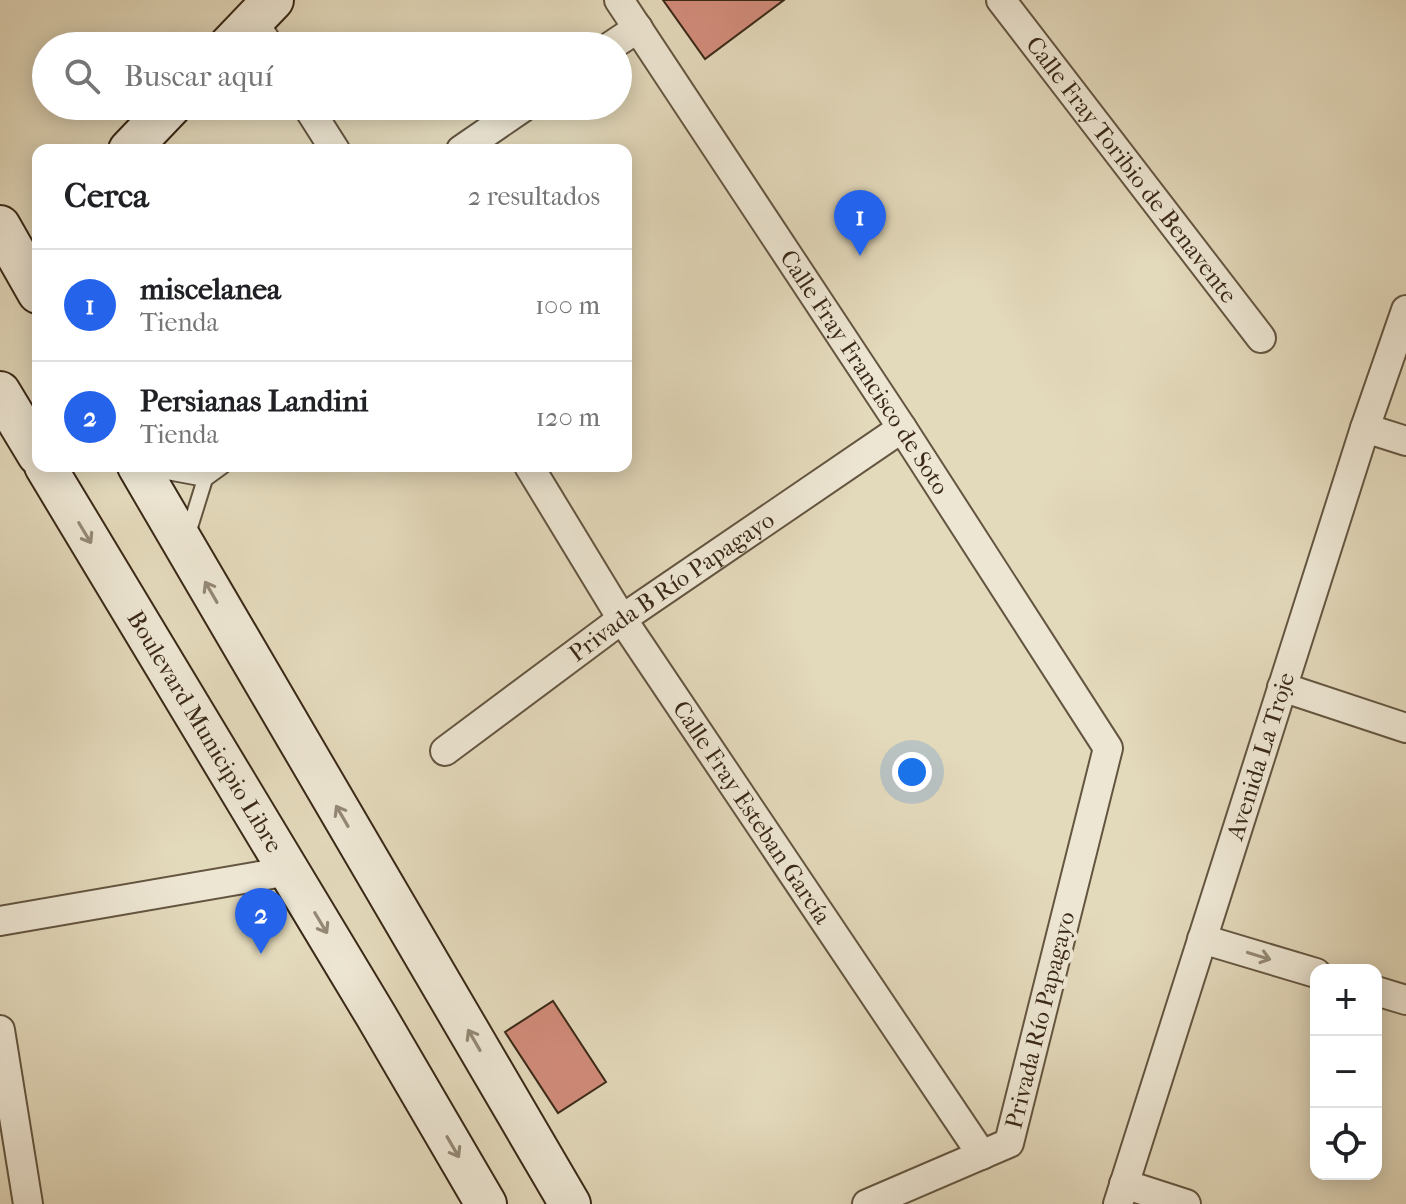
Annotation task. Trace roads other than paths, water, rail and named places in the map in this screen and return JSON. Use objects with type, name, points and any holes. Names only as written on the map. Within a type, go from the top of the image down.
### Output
[{"type":"main road","points":[[135,144],[158,120]]},
{"type":"main road","points":[[0,226],[24,271]]},
{"type":"main road","points":[[0,392],[32,445]]},
{"type":"main road","name":"Boulevard Municipio Libre","points":[[49,472],[289,871],[479,1199]]},
{"type":"main road","points":[[141,472],[570,1204]]},
{"type":"street","name":"Calle Fray Francisco de Soto","points":[[619,0],[902,428],[1108,748]]},
{"type":"street","name":"Calle Fray Toribio de Benavente","points":[[1001,0],[1261,338]]},
{"type":"street","points":[[632,32],[638,28]]},
{"type":"street","points":[[316,120],[331,144]]},
{"type":"street","points":[[470,144],[505,120]]},
{"type":"street","name":"Avenida La Troje","points":[[1121,1194],[1365,428],[1406,310]]},
{"type":"street","name":"Privada B Río Papagayo","points":[[445,751],[622,619],[902,428]]},
{"type":"street","points":[[1365,428],[1406,441]]},
{"type":"street","name":"Calle Fray Esteban García","points":[[533,472],[622,619],[982,1155]]},
{"type":"street","points":[[1282,687],[1406,728]]},
{"type":"street","name":"Privada Río Papagayo","points":[[867,1204],[1009,1143],[1108,748]]},
{"type":"street","points":[[0,921],[289,871]]},
{"type":"street","points":[[1202,939],[1310,971]]},
{"type":"street","points":[[1382,993],[1406,1000]]},
{"type":"street","points":[[0,1030],[28,1204]]},
{"type":"street","points":[[1121,1194],[1186,1204]]},
{"type":"lane","points":[[169,472],[205,479]]},
{"type":"lane","points":[[184,546],[205,479],[215,472]]},
{"type":"place","name":"miscelanea","points":[[860,256]]},
{"type":"place","name":"Persianas Landini","points":[[261,954]]}]
